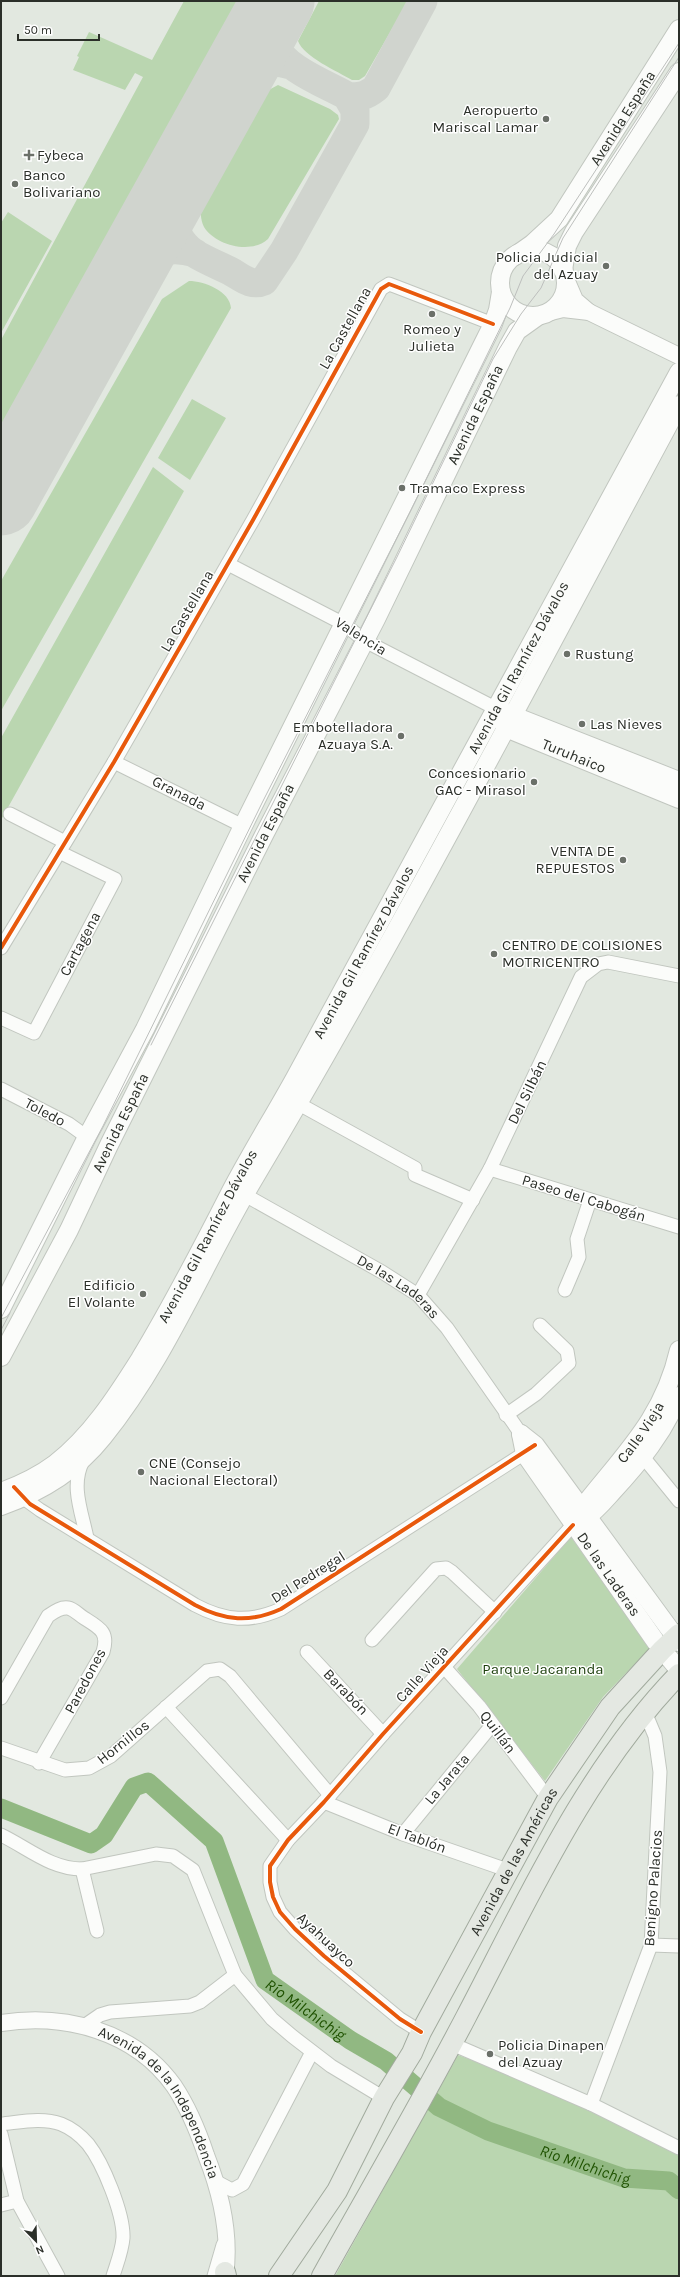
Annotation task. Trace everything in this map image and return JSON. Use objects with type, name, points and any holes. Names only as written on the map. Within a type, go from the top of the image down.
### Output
[{"type":"main road","name":"Avenida España","points":[[515,256],[532,244],[559,219],[679,29]]},
{"type":"main road","name":"Avenida España","points":[[564,274],[567,246],[574,232],[679,72]]},
{"type":"main road","points":[[541,251],[554,258],[564,274],[565,289],[562,299],[542,314],[521,314],[510,308],[501,292],[500,282],[502,272],[515,256],[523,252],[541,251]]},
{"type":"main road","name":"Avenida España","points":[[1,1309],[87,1137],[145,1029],[243,826],[493,324],[498,310],[501,292]]},
{"type":"main road","name":"Avenida España","points":[[1,1357],[69,1230],[112,1139],[254,856],[365,641],[508,347],[518,331],[542,314]]},
{"type":"main road","name":"Avenida Gil Ramírez Dávalos","points":[[13,1492],[58,1479],[85,1458],[103,1438],[137,1388],[295,1078],[679,372]]},
{"type":"main road","name":"Avenida Gil Ramírez Dávalos","points":[[238,1192],[299,1104],[509,721],[679,405]]},
{"type":"main road","points":[[495,708],[509,721],[644,777],[679,799]]},
{"type":"main road","points":[[644,777],[679,781]]},
{"type":"main road","name":"Avenida Gil Ramírez Dávalos","points":[[1,1506],[13,1492],[54,1464],[85,1436],[108,1408],[183,1298]]},
{"type":"main road","name":"Calle Vieja","points":[[581,1517],[646,1428],[661,1403],[671,1380],[679,1350]]},
{"type":"main road","name":"Calle Vieja","points":[[581,1517],[644,1458],[662,1431],[679,1396]]},
{"type":"main road","name":"De las Laderas","points":[[520,1434],[674,1641],[679,1670]]},
{"type":"main road","name":"Avenida de las Américas","points":[[279,2276],[337,2191],[386,2097],[412,2053],[421,2032],[510,1871],[548,1798],[610,1707],[674,1641]]},
{"type":"main road","name":"Avenida de las Américas","points":[[322,2276],[404,2132],[452,2044],[540,1875],[588,1792],[645,1712],[679,1674]]},
{"type":"main road","name":"Avenida de las Américas","points":[[291,2276],[373,2133],[386,2097]]},
{"type":"main road","name":"Avenida de las Américas","points":[[311,2276],[389,2147],[404,2132]]},
{"type":"street","points":[[564,274],[575,300],[589,312],[679,356]]},
{"type":"street","name":"La Castellana","points":[[1,948],[114,762],[228,564],[380,289],[389,284],[493,324]]},
{"type":"street","points":[[542,314],[563,309],[589,312]]},
{"type":"street","name":"Valencia","points":[[228,564],[344,624],[365,641],[495,708]]},
{"type":"street","name":"Granada","points":[[114,762],[243,826]]},
{"type":"street","points":[[10,814],[62,847]]},
{"type":"street","name":"Cartagena","points":[[1,1018],[34,1033],[115,879],[62,847]]},
{"type":"street","name":"Del Silbán","points":[[418,1295],[490,1169],[581,977],[588,970],[598,964],[608,962],[679,976]]},
{"type":"street","name":"Toledo","points":[[1,1089],[68,1124],[87,1137]]},
{"type":"street","points":[[299,1104],[415,1168],[414,1176],[473,1200]]},
{"type":"street","name":"Paseo del Cabogán","points":[[490,1169],[679,1227]]},
{"type":"street","name":"De las Laderas","points":[[238,1192],[375,1268],[418,1295],[447,1328],[520,1434]]},
{"type":"street","points":[[565,1290],[580,1256],[577,1239],[590,1200]]},
{"type":"street","points":[[506,1415],[536,1394],[569,1362],[567,1351],[540,1325]]},
{"type":"street","name":"Del Pedregal","points":[[13,1492],[212,1614],[239,1620],[256,1618],[281,1609],[530,1449]]},
{"type":"street","points":[[85,1458],[79,1469],[76,1483],[87,1538]]},
{"type":"street","points":[[644,1458],[679,1501]]},
{"type":"street","name":"Calle Vieja","points":[[288,1840],[327,1799],[383,1734],[445,1668],[581,1517]]},
{"type":"street","points":[[372,1640],[436,1569],[446,1568],[452,1572],[494,1612]]},
{"type":"street","name":"Paredones","points":[[1,1698],[48,1616],[56,1610],[67,1608],[72,1610],[101,1628],[105,1636],[103,1652],[39,1763]]},
{"type":"street","name":"Barabón","points":[[307,1652],[383,1734]]},
{"type":"street","name":"Quillán","points":[[445,1668],[479,1706],[548,1798]]},
{"type":"street","name":"El Tablón","points":[[207,1671],[220,1669],[230,1676],[327,1799],[403,1834],[510,1871]]},
{"type":"street","name":"Hornillos","points":[[1,1748],[39,1763],[65,1770],[89,1768],[111,1756],[207,1671]]},
{"type":"street","points":[[166,1707],[288,1840]]},
{"type":"street","name":"Benigno Palacios","points":[[591,2104],[652,1945],[660,1772],[655,1736],[645,1712]]},
{"type":"street","name":"La Jarata","points":[[403,1834],[492,1725]]},
{"type":"street","points":[[1,1835],[54,1865],[71,1869],[82,1870],[156,1854],[173,1856],[193,1870],[235,1975],[272,2018],[312,2052],[386,2097]]},
{"type":"street","name":"Ayahuayco","points":[[288,1840],[270,1866],[270,1882],[273,1897],[280,1912],[324,1956],[400,2018],[421,2032]]},
{"type":"street","points":[[82,1870],[97,1931]]},
{"type":"street","points":[[652,1945],[679,1946]]},
{"type":"street","points":[[84,2026],[100,2015],[110,2012],[190,2006],[200,2002],[235,1975]]},
{"type":"street","name":"Avenida de la Independencia","points":[[1,2023],[19,2020],[51,2021],[84,2026],[121,2039],[141,2052],[160,2069],[174,2087],[192,2119],[217,2182],[226,2237],[222,2275]]},
{"type":"street","points":[[452,2044],[591,2104],[679,2148]]},
{"type":"street","points":[[217,2182],[232,2190],[243,2184],[312,2052]]},
{"type":"street","points":[[1,2124],[32,2121],[54,2122],[75,2132],[88,2145],[99,2163],[114,2200],[122,2226],[121,2251],[113,2276]]},
{"type":"street","points":[[1,2134],[17,2201],[58,2276]]},
{"type":"street","points":[[1,2206],[17,2201]]},
{"type":"green space","points":[[184,1],[241,1],[1,431],[1,340],[143,77],[135,73],[125,90],[73,70],[79,57],[77,56],[89,32],[152,60]]},
{"type":"green space","points":[[319,1],[408,1],[365,76],[359,80],[352,80],[307,53],[298,41]]},
{"type":"green space","points":[[278,85],[330,109],[338,115],[339,119],[268,239],[261,244],[252,246],[234,246],[216,239],[204,227],[201,218],[200,202],[265,92]]},
{"type":"green space","points":[[8,212],[52,241],[1,333],[1,223]]},
{"type":"green space","points":[[189,281],[195,281],[215,288],[230,302],[231,308],[1,711],[1,581],[162,299]]},
{"type":"green space","points":[[192,399],[226,418],[190,480],[158,458]]},
{"type":"green space","points":[[153,467],[184,491],[1,820],[1,738]]},
{"type":"green space","name":"Parque Jacaranda","points":[[571,1537],[650,1648],[603,1697],[545,1781],[457,1669]]},
{"type":"green space","points":[[458,2055],[578,2099],[679,2156],[679,2276],[335,2276]]},
{"type":"waterway","name":"Río Milchichig","points":[[1,1808],[91,1844],[104,1835],[134,1787],[148,1782],[214,1841],[265,1980],[350,2040],[386,2061],[439,2107],[488,2131],[624,2178],[669,2181],[679,2190]]},
{"type":"taxiway","points":[[183,172],[176,193],[173,215],[178,236],[185,245],[198,256],[250,282],[259,283],[264,281],[284,251],[355,124],[355,110],[347,96],[362,96],[376,88],[423,1]]},
{"type":"taxiway","points":[[277,4],[272,33],[274,43],[279,52],[295,68],[347,96]]},
{"type":"taxiway","points":[[225,97],[238,80],[252,68],[260,64],[269,62],[290,65]]},
{"type":"taxiway","points":[[122,282],[136,266],[153,254],[173,250],[184,250],[195,253]]},
{"type":"runway","points":[[1,499],[278,1]]},
{"type":"tram line","points":[[1,1318],[103,1126],[263,801],[410,512],[510,308],[523,276],[554,234],[679,43]]},
{"type":"tram line","points":[[151,1045],[397,557],[493,359],[521,314],[541,288],[563,238],[679,57]]},
{"type":"tram line","points":[[1,1330],[10,1313]]},
{"type":"cycle path","points":[[1,948],[114,762],[253,520],[381,289],[389,284],[493,324]]},
{"type":"cycle path","points":[[14,1487],[30,1504],[195,1605],[227,1617],[248,1618],[259,1617],[281,1609],[535,1445]]},
{"type":"cycle path","points":[[421,2032],[400,2019],[324,1956],[295,1929],[280,1912],[273,1897],[270,1882],[270,1866],[288,1840],[324,1802],[383,1734],[573,1525]]},
{"type":"place","name":"Aeropuerto Mariscal Lamar","points":[[546,119]]},
{"type":"place","name":"Fybeca","points":[[29,155]]},
{"type":"place","name":"Banco Bolivariano","points":[[15,184]]},
{"type":"place","name":"Policia Judicial del Azuay","points":[[606,266]]},
{"type":"place","name":"Romeo y Julieta","points":[[432,314]]},
{"type":"place","name":"Tramaco Express","points":[[402,488]]},
{"type":"place","name":"Rustung","points":[[567,654]]},
{"type":"place","name":"Las Nieves","points":[[582,724]]},
{"type":"place","name":"Embotelladora Azuaya S.A.","points":[[401,736]]},
{"type":"place","name":"Concesionario GAC - Mirasol","points":[[534,782]]},
{"type":"place","name":"VENTA DE REPUESTOS","points":[[623,860]]},
{"type":"place","name":"CENTRO DE COLISIONES MOTRICENTRO","points":[[494,954]]},
{"type":"place","name":"Edificio El Volante","points":[[143,1294]]},
{"type":"place","name":"CNE (Consejo Nacional Electoral)","points":[[141,1472]]},
{"type":"place","name":"Policia Dinapen del Azuay","points":[[490,2054]]}]
